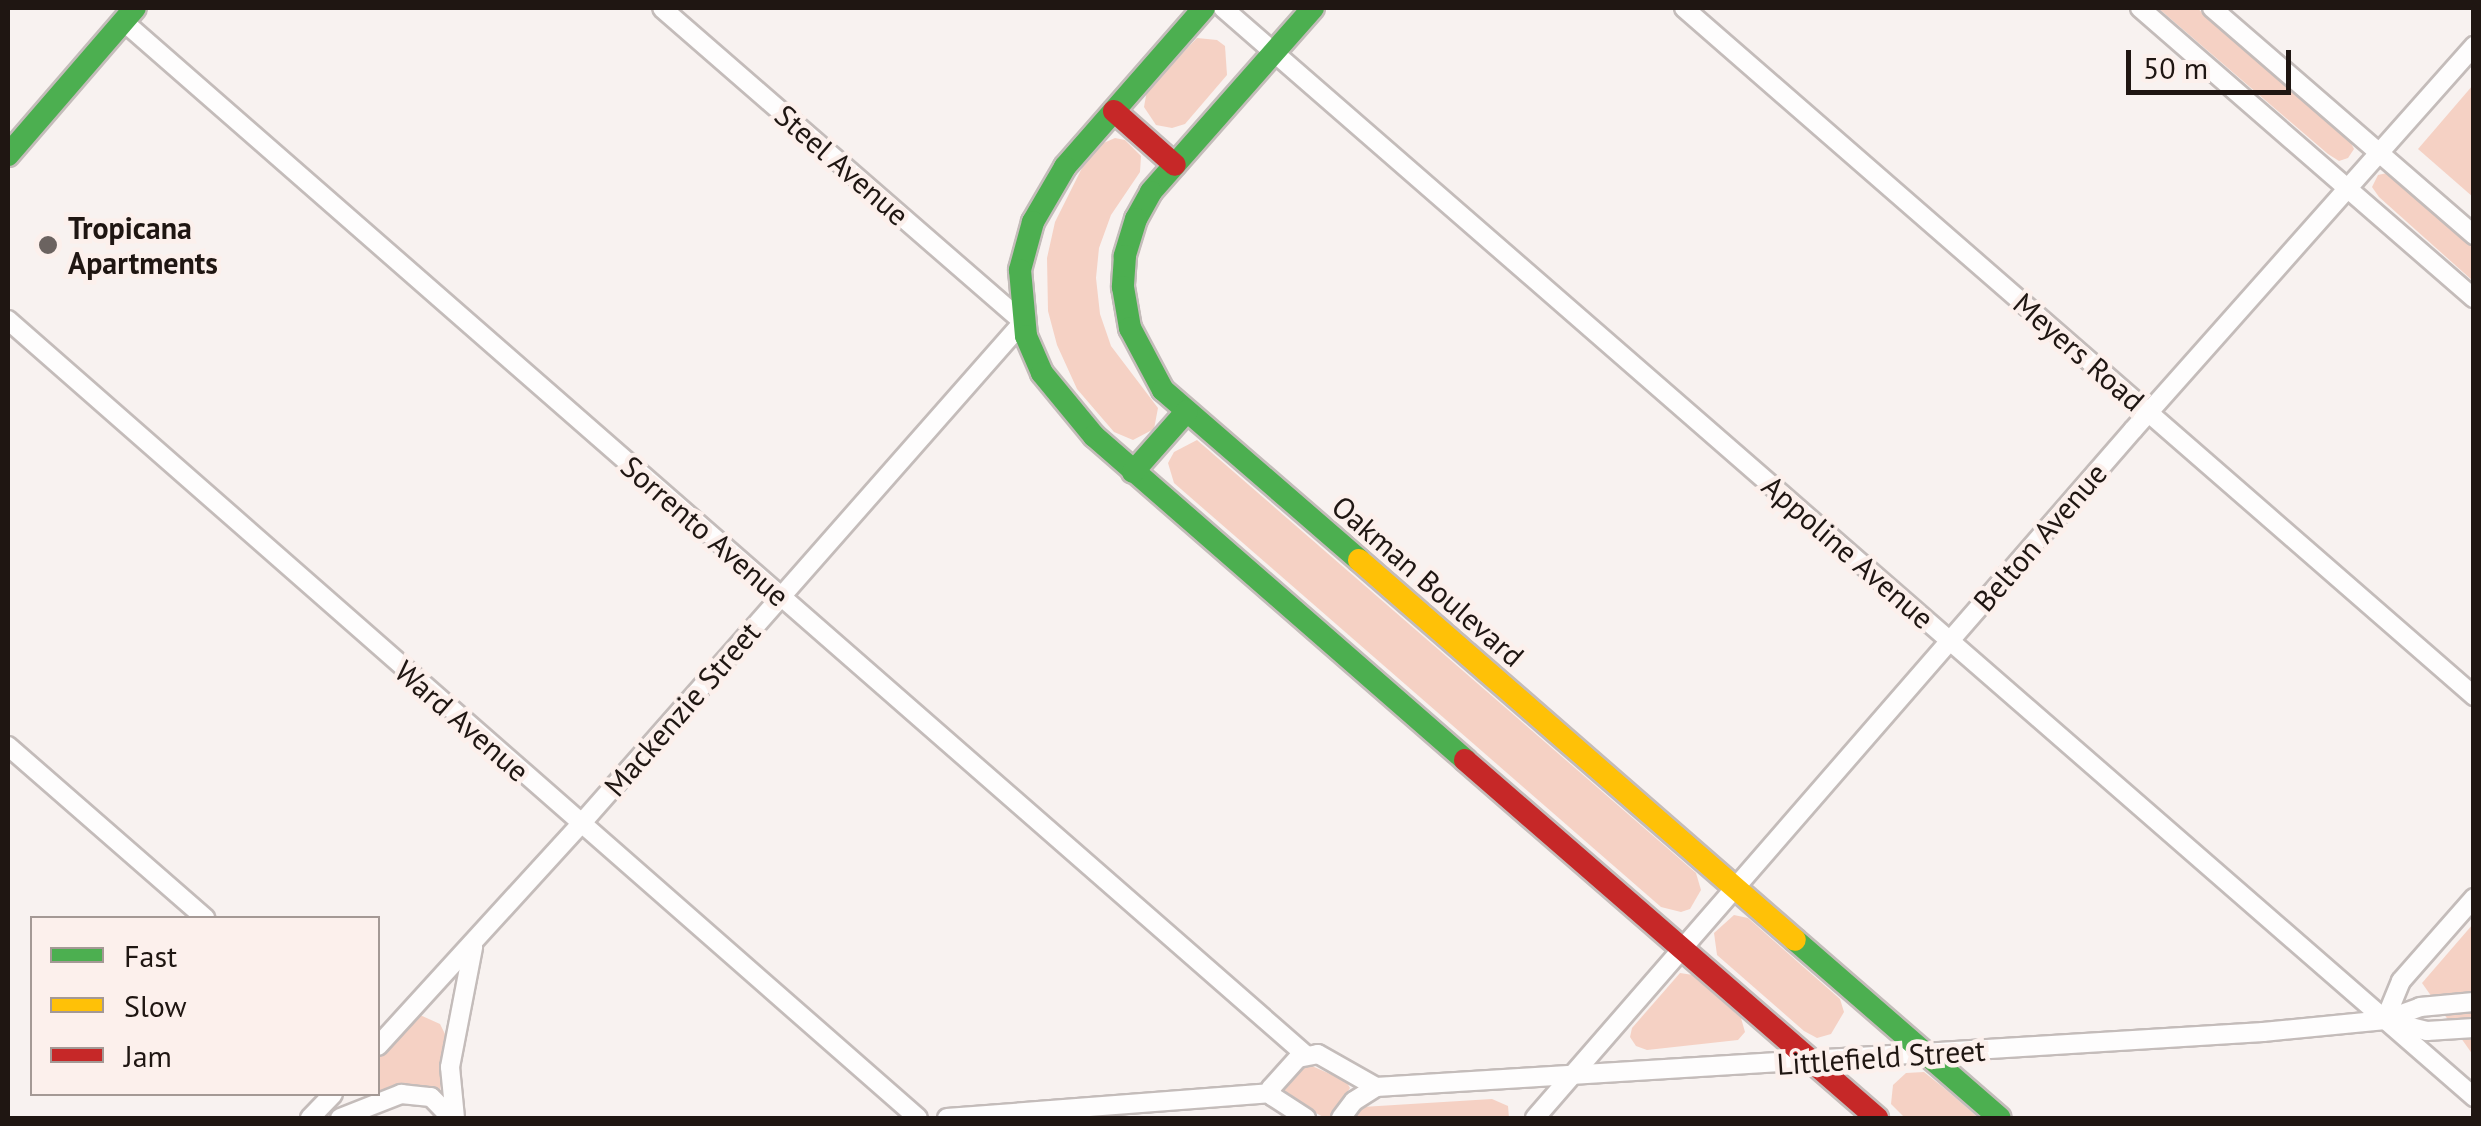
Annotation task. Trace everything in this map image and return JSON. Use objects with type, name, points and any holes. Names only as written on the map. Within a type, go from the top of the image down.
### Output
[{"type":"street","name":"Steel Avenue","points":[[662,8],[1023,322]]},
{"type":"street","points":[[1204,8],[1065,167],[1033,222],[1020,270],[1023,322],[1032,355],[1053,390],[1133,472],[1877,1118]]},
{"type":"street","name":"Appoline Avenue","points":[[1222,8],[2474,1096]]},
{"type":"street","name":"Oakman Boulevard","points":[[1313,8],[1175,165],[1136,219],[1125,256],[1123,287],[1130,328],[1142,358],[1163,390],[2000,1118]]},
{"type":"street","name":"Meyers Road","points":[[1684,8],[2474,696]]},
{"type":"street","points":[[2140,8],[2474,298]]},
{"type":"street","points":[[2212,8],[2474,236]]},
{"type":"street","points":[[8,154],[129,14]]},
{"type":"street","name":"Sorrento Avenue","points":[[129,14],[780,597],[1306,1055]]},
{"type":"street","name":"Belton Avenue","points":[[1536,1118],[1949,640],[2474,46]]},
{"type":"street","points":[[1114,111],[1175,165]]},
{"type":"street","name":"Ward Avenue","points":[[8,320],[918,1118]]},
{"type":"street","name":"Mackenzie Street","points":[[380,1044],[580,825],[1023,322]]},
{"type":"street","points":[[1133,472],[1187,411]]},
{"type":"street","points":[[8,746],[203,916]]},
{"type":"street","points":[[2385,1020],[2401,981],[2474,898]]},
{"type":"street","points":[[453,1118],[450,1067],[473,944]]},
{"type":"street","name":"Littlefield Street","points":[[1376,1087],[1812,1062],[2385,1020],[2420,1007],[2474,1002]]},
{"type":"street","name":"Littlefield Street","points":[[2385,1020],[2427,1031],[2474,1028]]},
{"type":"street","points":[[1272,1093],[1288,1066],[1306,1055],[1318,1054],[1376,1087],[1354,1101],[1341,1118]]},
{"type":"street","points":[[947,1118],[1272,1093]]},
{"type":"street","points":[[1272,1093],[1278,1102],[1306,1118]]},
{"type":"street","points":[[340,1118],[384,1098],[418,1094],[436,1100],[453,1118]]},
{"type":"street","points":[[310,1118],[331,1096]]},
{"type":"shaded area","points":[[2158,8],[2197,8],[2349,139],[2354,149],[2348,158],[2339,161],[2328,154]]},
{"type":"shaded area","points":[[1197,38],[1217,40],[1225,46],[1227,75],[1185,124],[1172,128],[1156,125],[1144,107],[1147,90]]},
{"type":"shaded area","points":[[2473,85],[2474,197],[2418,149]]},
{"type":"shaded area","points":[[1115,138],[1125,140],[1141,156],[1140,172],[1111,215],[1099,248],[1096,278],[1100,314],[1111,346],[1158,408],[1154,429],[1133,440],[1114,432],[1077,389],[1057,345],[1048,311],[1047,258],[1055,222],[1084,164],[1099,145]]},
{"type":"shaded area","points":[[2387,173],[2473,248],[2473,281],[2379,197],[2372,187],[2378,175]]},
{"type":"shaded area","points":[[1197,440],[1696,873],[1701,890],[1690,909],[1681,912],[1661,907],[1174,483],[1168,463],[1174,452]]},
{"type":"shaded area","points":[[1734,915],[1748,918],[1840,999],[1844,1012],[1831,1034],[1817,1038],[1804,1031],[1717,955],[1714,933]]},
{"type":"shaded area","points":[[2473,924],[2473,1055],[2422,983]]},
{"type":"shaded area","points":[[1680,973],[1693,975],[1741,1018],[1745,1032],[1738,1040],[1647,1050],[1636,1046],[1630,1037],[1632,1028]]},
{"type":"shaded area","points":[[420,1015],[440,1024],[445,1034],[440,1094],[397,1088],[380,1092],[380,1052],[411,1018]]},
{"type":"shaded area","points":[[1312,1066],[1346,1081],[1350,1088],[1332,1116],[1325,1118],[1283,1095],[1283,1085],[1299,1067]]},
{"type":"shaded area","points":[[1924,1072],[1979,1118],[1905,1118],[1891,1104],[1893,1085],[1906,1073]]},
{"type":"shaded area","points":[[1492,1099],[1508,1106],[1509,1118],[1350,1118],[1362,1107]]},
{"type":"traffic: fast","points":[[8,155],[135,8]]},
{"type":"traffic: fast","points":[[1204,8],[1065,167],[1033,222],[1020,270],[1026,336],[1042,373],[1094,436],[1465,760]]},
{"type":"traffic: fast","points":[[1313,8],[1151,192],[1136,219],[1125,256],[1123,287],[1130,328],[1163,390],[1359,560]]},
{"type":"traffic: fast","points":[[1133,472],[1187,411]]},
{"type":"traffic: fast","points":[[1795,940],[2000,1118]]},
{"type":"traffic: slow","points":[[1359,560],[1795,940]]},
{"type":"traffic: jam","points":[[1114,111],[1175,165]]},
{"type":"traffic: jam","points":[[1465,760],[1877,1118]]},
{"type":"place","name":"Tropicana Apartments","points":[[48,245]]}]
